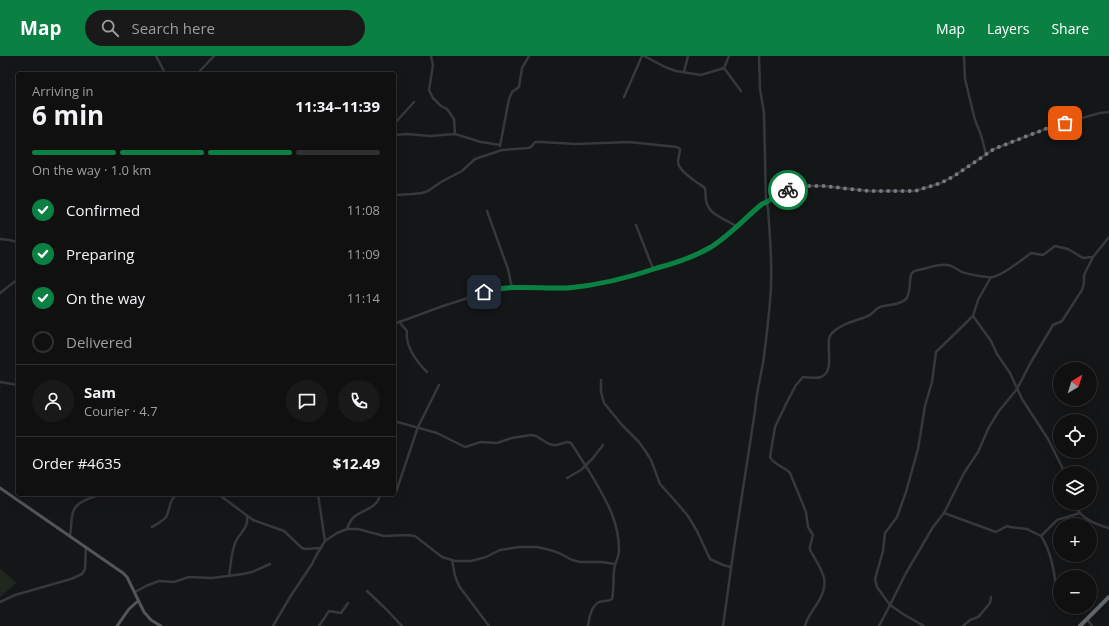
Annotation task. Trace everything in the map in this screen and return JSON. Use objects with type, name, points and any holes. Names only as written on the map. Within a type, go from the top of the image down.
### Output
[{"type":"highway","points":[[1080,626],[1109,597]]},
{"type":"main road","points":[[0,488],[123,573],[127,577],[147,616],[160,626]]},
{"type":"main road","points":[[117,626],[138,601]]},
{"type":"street","points":[[156,56],[164,72]]},
{"type":"street","points":[[198,72],[214,56]]},
{"type":"street","points":[[431,56],[433,65],[429,90],[433,98],[441,106],[447,109],[454,120],[455,134]]},
{"type":"street","points":[[500,150],[510,94],[518,87],[521,72],[529,56]]},
{"type":"street","points":[[624,97],[643,56],[676,71],[701,74],[724,68]]},
{"type":"street","points":[[684,72],[688,56]]},
{"type":"street","points":[[724,68],[729,56]]},
{"type":"street","points":[[723,626],[730,567],[763,358],[770,302],[771,260],[768,208],[766,202],[764,112],[760,89],[759,56]]},
{"type":"street","points":[[964,56],[965,79],[975,120],[986,154]]},
{"type":"street","points":[[724,68],[741,91]]},
{"type":"street","points":[[396,122],[414,102]]},
{"type":"street","points":[[396,323],[496,289],[558,288],[604,283],[632,277],[687,259],[704,251],[730,233],[762,204],[784,191],[807,186],[823,186],[869,191],[915,191],[941,183],[994,149],[1053,126],[1100,113],[1109,112]]},
{"type":"street","points":[[396,135],[407,134],[430,136],[455,134],[482,142],[500,145]]},
{"type":"street","points":[[396,195],[428,191],[462,171],[475,158],[500,150],[528,148],[535,142],[576,144],[629,142],[677,147],[680,149],[679,166],[688,176],[705,188],[706,202],[709,208],[722,219],[737,227]]},
{"type":"street","points":[[487,211],[508,269],[512,288]]},
{"type":"street","points":[[636,225],[652,266],[656,269]]},
{"type":"street","points":[[879,626],[906,573],[933,527],[944,513],[964,473],[978,452],[999,411],[1017,389],[1053,325],[1062,321],[1082,290],[1084,275],[1093,257],[1109,236]]},
{"type":"street","points":[[0,239],[16,242]]},
{"type":"street","points":[[805,626],[823,592],[825,579],[824,574],[810,550],[813,535],[808,527],[806,512],[790,473],[770,459],[775,427],[801,378],[819,378],[824,376],[826,373],[828,368],[831,334],[846,324],[872,314],[880,307],[903,302],[909,293],[911,275],[914,272],[948,264],[964,273],[991,277],[998,275],[1032,253],[1043,255],[1055,246],[1068,249],[1083,258],[1093,257]]},
{"type":"street","points":[[924,626],[890,605],[877,587],[875,579],[883,551],[885,533],[897,517],[906,492],[918,449],[925,406],[932,382],[936,352],[973,316],[978,300],[991,277]]},
{"type":"street","points":[[0,293],[16,281]]},
{"type":"street","points":[[973,316],[1010,373],[1022,399],[1048,439],[1062,466]]},
{"type":"street","points":[[400,321],[407,331],[407,338],[414,358],[426,372]]},
{"type":"street","points":[[601,380],[600,392],[604,403],[646,452],[651,460],[660,484],[688,516],[710,559],[730,567]]},
{"type":"street","points":[[0,382],[14,385],[16,382]]},
{"type":"street","points":[[396,492],[418,427],[438,386]]},
{"type":"street","points":[[396,422],[437,433],[465,447],[481,442],[497,443],[512,438],[531,435],[536,436],[549,444],[554,445],[569,442],[572,444],[612,511],[618,533],[619,555],[615,564],[612,598],[609,601],[600,602],[594,606],[588,626]]},
{"type":"street","points":[[567,478],[581,470],[603,445]]},
{"type":"street","points":[[70,536],[74,507],[95,496]]},
{"type":"street","points":[[152,527],[166,517],[172,499],[176,496]]},
{"type":"street","points":[[221,496],[253,520],[284,532],[302,548],[321,548]]},
{"type":"street","points":[[318,496],[325,541]]},
{"type":"street","points":[[347,529],[355,515],[375,504],[380,496]]},
{"type":"street","points":[[1078,510],[1080,514],[1095,524],[1109,528]]},
{"type":"street","points":[[944,513],[996,532],[1007,526],[1034,531],[1041,536],[1048,551],[1053,570]]},
{"type":"street","points":[[1041,536],[1057,520],[1080,514]]},
{"type":"street","points":[[229,576],[235,542],[247,525],[247,516]]},
{"type":"street","points":[[273,626],[325,541],[337,533],[347,529],[358,529],[384,536],[411,535],[418,538],[442,557],[452,560],[471,561],[486,558],[500,550],[527,546],[550,550],[580,562],[602,562],[615,564]]},
{"type":"street","points":[[0,602],[22,593],[71,579],[82,574],[85,570],[86,547]]},
{"type":"street","points":[[452,560],[455,576],[459,586],[489,626]]},
{"type":"street","points":[[135,592],[159,581],[174,582],[189,577],[212,578],[229,576],[252,572],[270,564]]},
{"type":"street","points":[[367,591],[402,626]]},
{"type":"street","points":[[963,626],[970,620],[980,616],[990,603],[991,597]]},
{"type":"street","points":[[319,626],[329,611],[341,612],[348,603]]},
{"type":"street","points":[[1087,619],[1092,626]]},
{"type":"shaded area","points":[[0,568],[16,583],[0,597]]},
{"type":"way so far","points":[[788,190],[807,186],[823,186],[869,191],[915,191],[941,183],[994,149],[1053,126],[1065,123]]},
{"type":"route","points":[[484,292],[505,288],[558,288],[604,283],[638,275],[687,259],[711,247],[730,233],[762,204],[788,190]]}]
